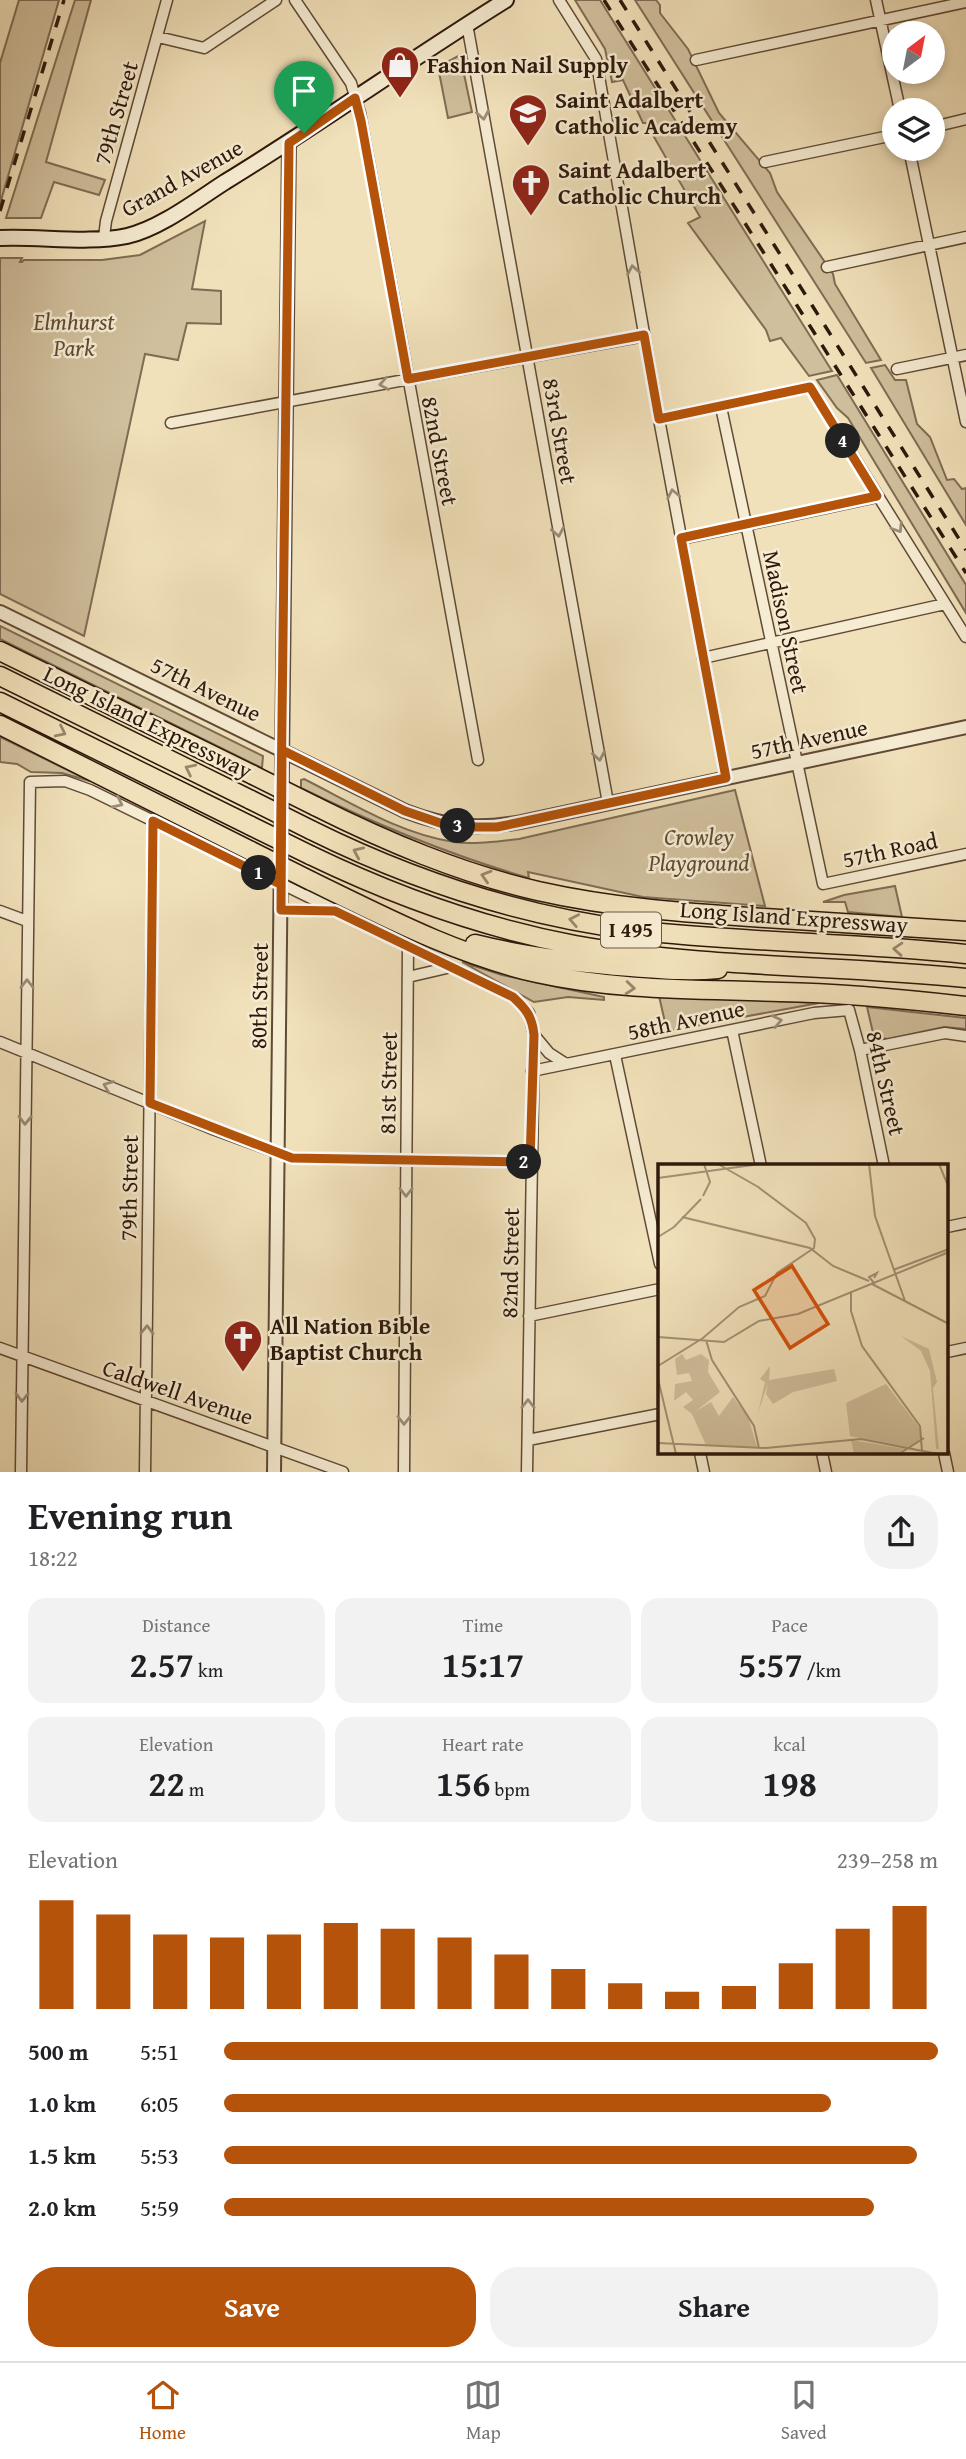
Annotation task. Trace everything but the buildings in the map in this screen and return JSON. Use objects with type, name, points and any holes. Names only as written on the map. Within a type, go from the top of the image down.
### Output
[{"type":"highway","points":[[0,651],[370,833],[427,857],[489,878],[559,895],[657,911],[966,931]]},
{"type":"highway","name":"Long Island Expressway","points":[[0,676],[376,860],[447,887],[520,909],[670,934],[966,954]]},
{"type":"highway","name":"Long Island Expressway","points":[[0,702],[354,876],[425,905],[536,937],[651,956],[966,978]]},
{"type":"highway","points":[[0,725],[311,881],[445,944],[490,960],[593,984],[652,989],[857,995],[966,1006]]},
{"type":"highway","points":[[0,732],[74,764]]},
{"type":"highway","points":[[401,924],[502,951],[580,963],[691,971],[766,964]]},
{"type":"main road","name":"Grand Avenue","points":[[6,237],[126,236],[151,226],[289,143],[506,0]]},
{"type":"street","name":"79th Street","points":[[104,237],[106,221],[167,0]]},
{"type":"street","points":[[158,37],[204,48],[276,0]]},
{"type":"street","name":"82nd Street","points":[[295,0],[351,83],[361,121],[478,760]]},
{"type":"street","points":[[559,0],[596,59],[726,778]]},
{"type":"street","points":[[876,0],[897,98]]},
{"type":"street","points":[[696,60],[966,2]]},
{"type":"street","name":"83rd Street","points":[[467,24],[608,803]]},
{"type":"street","points":[[945,124],[966,119]]},
{"type":"street","points":[[765,162],[882,138]]},
{"type":"street","name":"80th Street","points":[[274,1472],[289,143]]},
{"type":"street","points":[[912,161],[966,422]]},
{"type":"street","points":[[827,267],[966,237]]},
{"type":"street","points":[[171,423],[644,335]]},
{"type":"street","points":[[897,369],[966,355]]},
{"type":"street","points":[[659,419],[810,387],[966,638]]},
{"type":"street","name":"Madison Street","points":[[720,407],[797,763]]},
{"type":"street","points":[[681,538],[877,496]]},
{"type":"street","points":[[703,658],[945,604]]},
{"type":"street","name":"57th Avenue","points":[[0,612],[405,811],[446,825],[497,827],[966,727]]},
{"type":"street","name":"57th Road","points":[[797,763],[823,884],[966,853]]},
{"type":"street","points":[[21,1472],[30,782],[65,781],[76,784],[451,967]]},
{"type":"street","name":"79th Street","points":[[145,1472],[153,821]]},
{"type":"street","points":[[281,910],[335,911]]},
{"type":"street","points":[[0,911],[27,922]]},
{"type":"street","name":"81st Street","points":[[404,1472],[408,946]]},
{"type":"street","points":[[408,977],[451,967]]},
{"type":"street","name":"82nd Street","points":[[451,967],[513,997],[529,1013],[534,1035],[527,1472]]},
{"type":"street","name":"58th Avenue","points":[[532,1072],[814,1013],[849,1010]]},
{"type":"street","name":"84th Street","points":[[849,1010],[884,1164]]},
{"type":"street","points":[[732,1030],[761,1164]]},
{"type":"street","points":[[860,1051],[945,1033],[966,1036]]},
{"type":"street","points":[[534,1035],[549,1053],[566,1064]]},
{"type":"street","points":[[0,1042],[292,1158],[530,1162]]},
{"type":"street","points":[[615,1055],[658,1255]]},
{"type":"street","points":[[948,1227],[966,1223]]},
{"type":"street","points":[[528,1316],[658,1289]]},
{"type":"street","name":"Caldwell Avenue","points":[[0,1348],[343,1472]]},
{"type":"street","points":[[948,1352],[966,1348]]},
{"type":"street","points":[[528,1440],[658,1414]]},
{"type":"street","points":[[700,1454],[704,1472]]},
{"type":"street","points":[[822,1454],[826,1472]]},
{"type":"street","points":[[944,1454],[948,1472]]},
{"type":"green space","points":[[19,0],[59,0],[0,204],[0,63]]},
{"type":"green space","points":[[75,0],[91,0],[46,162],[105,180],[99,195],[54,182],[41,218],[6,218]]},
{"type":"green space","points":[[575,0],[600,0],[832,371],[809,376],[781,338],[770,341],[766,330],[688,223],[700,217],[646,123],[643,123],[623,80],[612,82],[605,49]]},
{"type":"green space","points":[[635,0],[656,0],[660,5],[660,13],[688,49],[719,113],[770,173],[777,192],[833,274],[835,284],[881,360],[866,363]]},
{"type":"green space","points":[[460,55],[472,112],[448,118],[438,67]]},
{"type":"green space","name":"Elmhurst Park","points":[[205,221],[192,289],[221,291],[221,324],[187,323],[178,360],[145,354],[84,636],[0,594],[0,258],[22,258],[22,262],[102,260],[140,255]]},
{"type":"green space","points":[[885,365],[895,380],[906,380],[917,424],[930,437],[947,480],[954,479],[962,489],[966,488],[966,525],[871,368]]},
{"type":"green space","points":[[837,375],[966,585],[966,613],[848,418],[837,408],[817,380]]},
{"type":"green space","points":[[0,626],[263,756],[262,768],[0,639]]},
{"type":"green space","points":[[0,737],[90,781],[62,773],[31,772],[17,764],[0,762]]},
{"type":"green space","name":"Crowley Playground","points":[[304,779],[395,825],[434,838],[470,843],[519,839],[735,790],[765,906],[643,897],[528,872],[529,878],[441,849],[357,814],[301,788],[301,780]]},
{"type":"green space","points":[[895,886],[902,917],[848,912],[845,902],[823,902],[844,895]]},
{"type":"green space","points":[[462,962],[502,975],[604,997],[604,1000],[568,997],[534,1002]]},
{"type":"green space","points":[[659,996],[819,1003],[667,1031]]},
{"type":"green space","points":[[867,1007],[966,1018],[966,1029],[944,1027],[888,1039],[874,1037]]},
{"type":"railway","points":[[0,211],[64,0]]},
{"type":"railway","points":[[604,0],[966,573]]},
{"type":"railway","points":[[620,0],[966,550]]},
{"type":"place","name":"Fashion Nail Supply","points":[[400,99]]},
{"type":"place","name":"Saint Adalbert Catholic Academy","points":[[528,147]]},
{"type":"place","name":"Saint Adalbert Catholic Church","points":[[531,217]]},
{"type":"place","name":"All Nation Bible Baptist Church","points":[[243,1373]]},
{"type":"route","points":[[355,98],[408,379],[644,335],[659,419],[810,387],[877,496],[681,538],[726,778],[497,827],[471,827],[446,825],[405,811],[282,750],[281,910],[335,911],[513,997],[525,1008],[532,1021],[534,1035],[530,1162],[292,1158],[150,1103],[153,821],[280,884],[289,143],[304,133],[355,98]]}]
